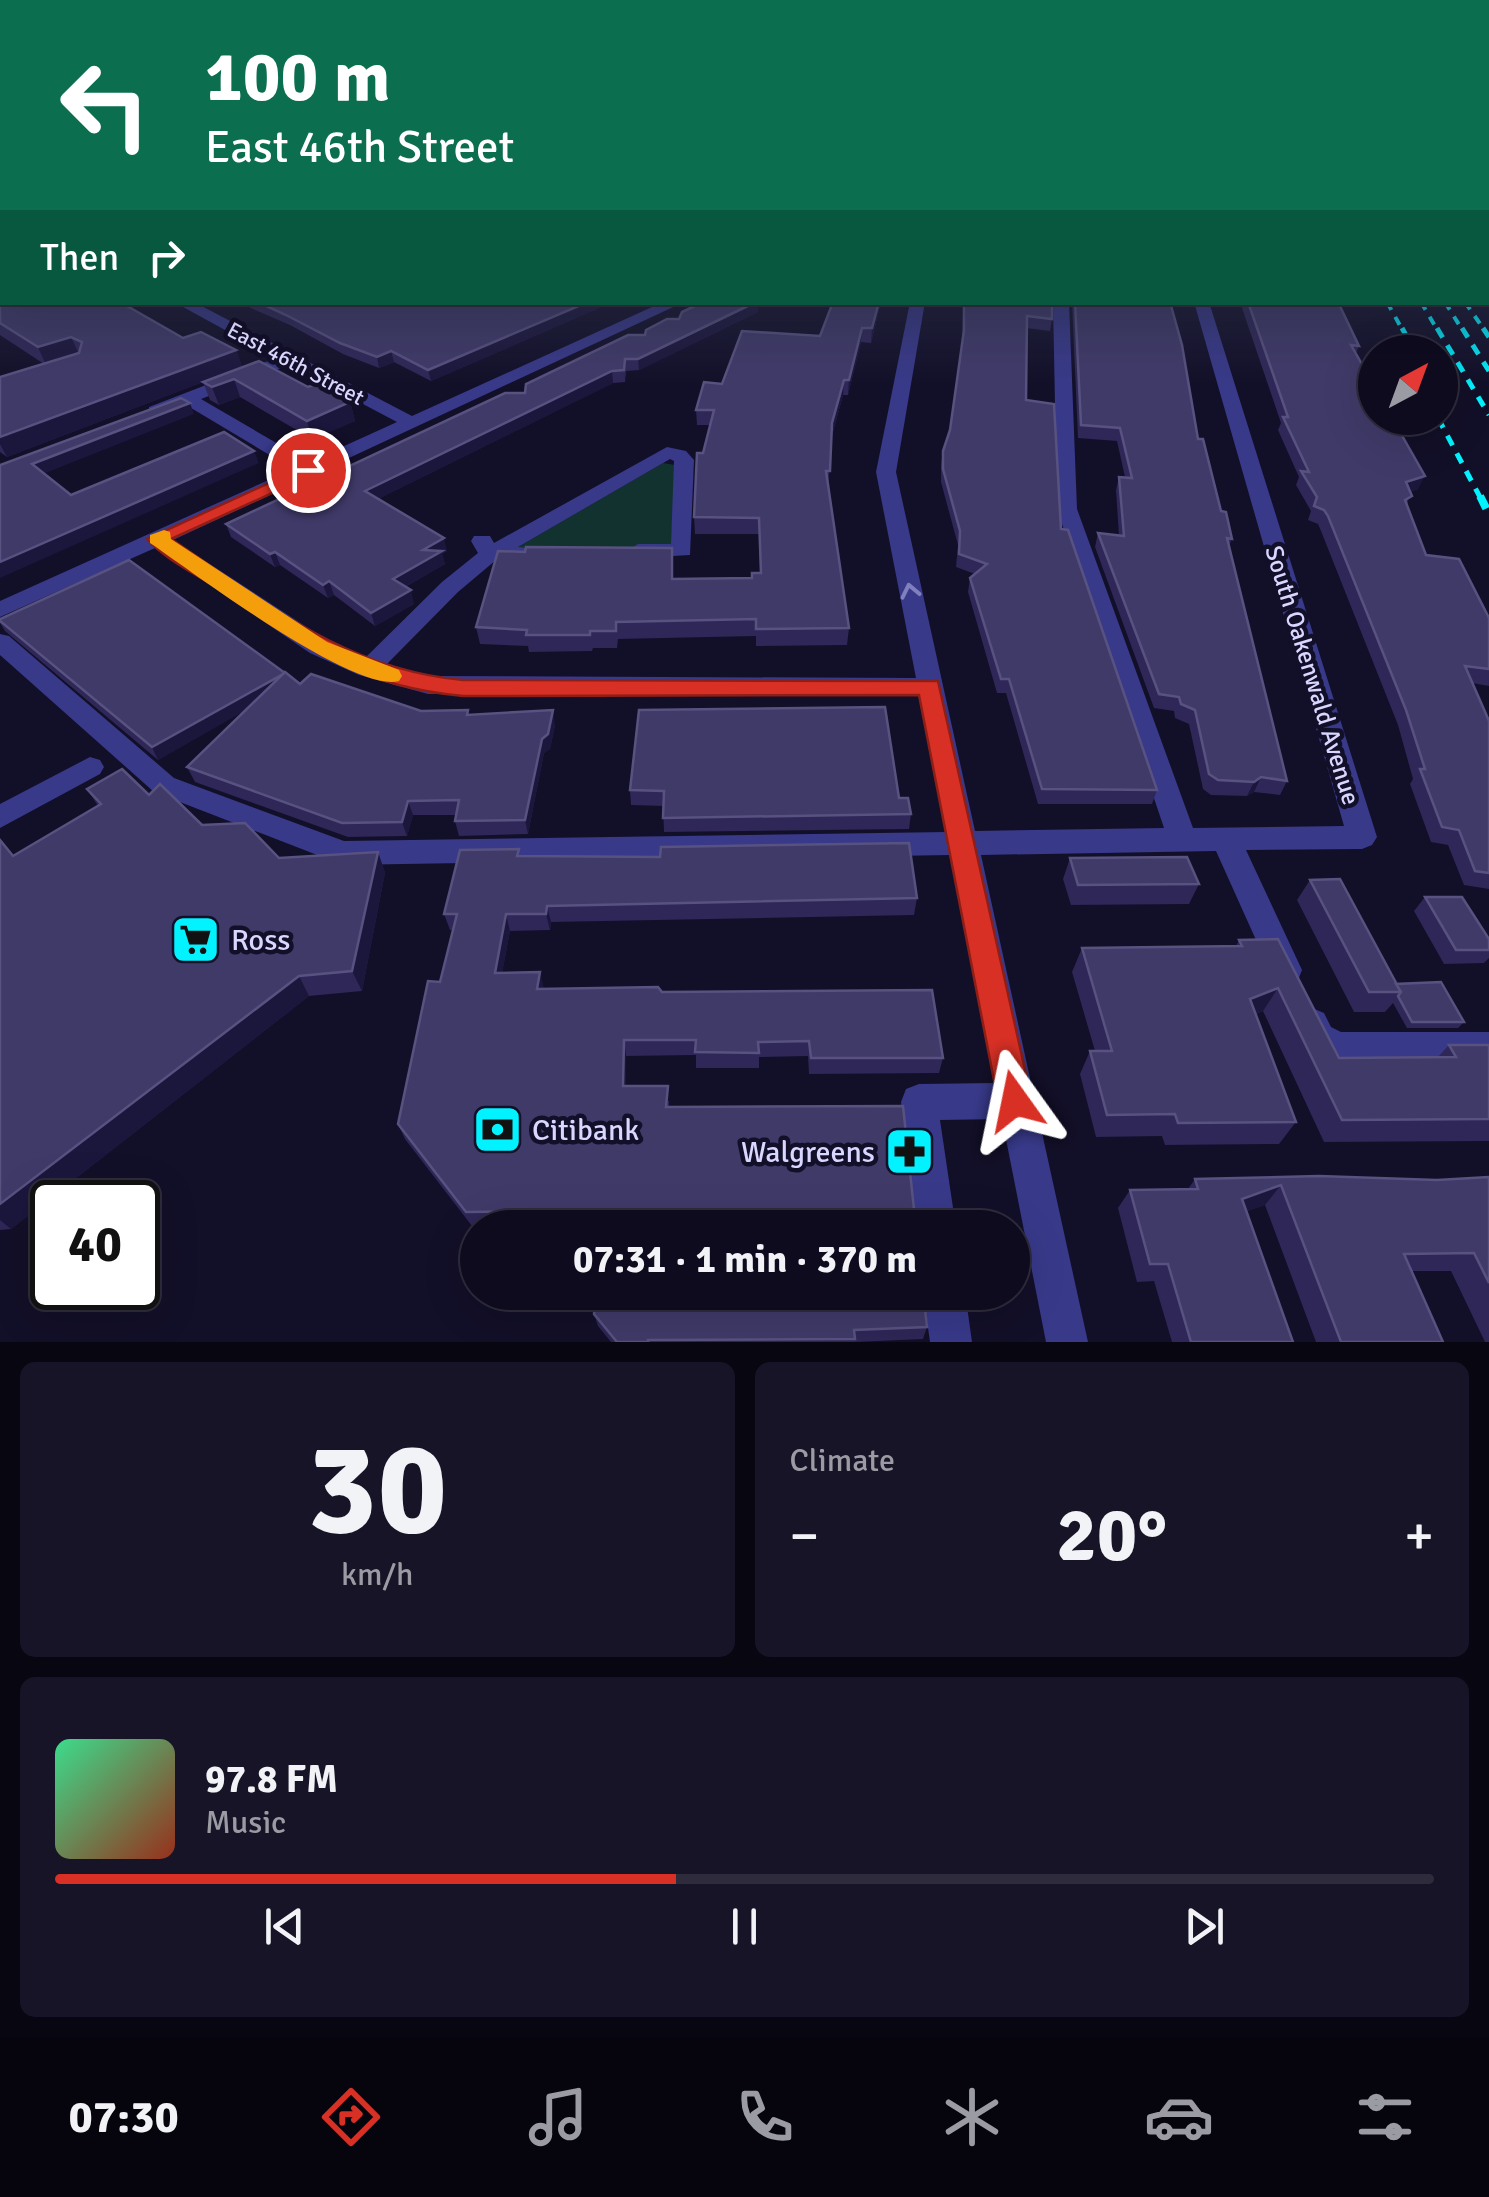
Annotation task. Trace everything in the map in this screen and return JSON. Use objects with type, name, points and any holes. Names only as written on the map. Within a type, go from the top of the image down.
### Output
[{"type":"street","name":"East 46th Street","points":[[186,305],[412,423]]},
{"type":"street","points":[[199,312],[221,305]]},
{"type":"street","points":[[0,610],[670,305]]},
{"type":"street","points":[[917,305],[886,472],[1067,1342]]},
{"type":"street","points":[[1061,305],[1067,509],[1182,838]]},
{"type":"street","name":"South Oakenwald Avenue","points":[[0,642],[164,785],[344,852],[1362,837],[1202,305]]},
{"type":"street","points":[[137,418],[290,360]]},
{"type":"street","points":[[188,398],[308,470]]},
{"type":"street","points":[[368,670],[486,548],[667,453],[679,455],[684,460],[682,550],[624,551]]},
{"type":"street","points":[[157,539],[319,647],[368,670],[428,685],[930,687]]},
{"type":"street","points":[[486,548],[548,553]]},
{"type":"street","points":[[0,816],[90,767]]},
{"type":"street","points":[[1226,838],[1318,1038],[1336,1048],[1489,1048]]},
{"type":"street","points":[[934,1210],[920,1102],[1015,1101]]},
{"type":"street","points":[[947,1310],[951,1342]]},
{"type":"green space","points":[[663,463],[675,465],[671,548],[518,547]]},
{"type":"building","points":[[0,305],[125,305],[183,338],[201,332],[236,350],[0,437],[0,377],[79,353],[82,342],[71,337],[38,347],[0,323]]},
{"type":"building","points":[[264,305],[581,305],[428,370],[391,351],[377,357],[340,343]]},
{"type":"building","points":[[697,305],[750,305],[638,359],[625,359],[624,370],[612,371],[365,491],[444,538],[423,550],[442,551],[393,579],[411,590],[371,613],[329,581],[323,585],[226,524],[505,393],[525,393],[526,384],[628,335],[645,335],[646,330],[667,319],[679,319],[682,312]]},
{"type":"building","points":[[832,305],[878,305],[872,328],[862,328],[849,380],[844,380],[832,423],[830,471],[826,471],[849,628],[756,629],[756,619],[616,622],[616,631],[590,631],[590,635],[526,635],[527,630],[476,627],[498,551],[525,552],[526,547],[672,548],[672,579],[752,578],[752,573],[761,573],[759,518],[694,517],[697,453],[703,453],[714,410],[696,410],[704,382],[722,384],[742,331],[820,336]]},
{"type":"building","points":[[964,305],[1052,305],[1052,319],[1027,316],[1026,400],[1054,404],[1061,529],[1068,530],[1157,790],[1042,789],[1009,679],[1001,679],[970,578],[987,564],[959,554],[960,531],[943,469],[964,330]]},
{"type":"building","points":[[1075,305],[1171,305],[1198,439],[1203,439],[1221,511],[1226,512],[1232,539],[1227,538],[1287,781],[1261,777],[1254,782],[1218,780],[1209,774],[1195,710],[1181,704],[1179,697],[1159,694],[1098,533],[1124,536],[1119,477],[1132,478],[1120,428],[1081,425]]},
{"type":"building","points":[[1249,305],[1339,305],[1358,344],[1351,345],[1358,357],[1358,435],[1402,435],[1425,476],[1406,482],[1412,496],[1405,500],[1426,555],[1459,559],[1489,618],[1489,669],[1465,666],[1489,721],[1489,873],[1475,871],[1459,830],[1442,827],[1420,769],[1425,769],[1406,710],[1328,516],[1314,506],[1317,497],[1301,471],[1309,472],[1283,417],[1288,417]]},
{"type":"building","points":[[259,361],[308,387],[316,384],[350,402],[307,421],[234,379],[212,387],[203,382]]},
{"type":"building","points":[[181,398],[190,403],[32,464],[71,495],[224,432],[254,451],[0,562],[0,465]]},
{"type":"building","points":[[129,560],[285,673],[152,747],[0,621]]},
{"type":"building","points":[[285,672],[300,684],[311,674],[421,711],[468,710],[467,715],[553,710],[548,734],[542,739],[525,820],[455,821],[459,800],[408,801],[402,822],[342,823],[187,767]]},
{"type":"building","points":[[885,707],[899,798],[908,798],[911,814],[663,818],[664,791],[630,790],[639,710]]},
{"type":"building","points":[[122,769],[149,795],[160,784],[202,825],[245,823],[279,858],[378,852],[352,971],[299,976],[0,1204],[0,840],[13,856],[101,804],[87,789]]},
{"type":"building","points":[[909,843],[917,898],[547,906],[546,914],[506,914],[495,973],[540,972],[537,989],[932,990],[943,1058],[811,1058],[809,1041],[758,1042],[759,1053],[695,1052],[696,1040],[624,1040],[623,1086],[668,1086],[666,1107],[903,1106],[914,1210],[464,1210],[398,1124],[428,981],[440,982],[457,914],[444,914],[460,850],[519,849],[517,856],[660,857],[661,847]]},
{"type":"building","points":[[1187,857],[1199,884],[1078,885],[1070,858]]},
{"type":"building","points":[[1340,879],[1401,992],[1369,992],[1310,880]]},
{"type":"building","points":[[1425,897],[1462,897],[1489,939],[1489,950],[1456,950]]},
{"type":"building","points":[[1278,939],[1339,1058],[1456,1057],[1449,1045],[1489,1045],[1489,1119],[1342,1120],[1278,988],[1250,999],[1296,1122],[1178,1123],[1175,1114],[1107,1115],[1090,1051],[1112,1051],[1082,948],[1242,946],[1239,940]]},
{"type":"building","points":[[1441,982],[1464,1022],[1412,1022],[1396,984]]},
{"type":"building","points":[[1319,1176],[1437,1180],[1489,1177],[1489,1283],[1474,1253],[1404,1254],[1443,1342],[1341,1342],[1281,1185],[1242,1199],[1293,1342],[1191,1342],[1168,1264],[1150,1264],[1130,1190],[1198,1189],[1195,1179]]},
{"type":"building","points":[[594,1310],[925,1310],[927,1327],[854,1330],[855,1339],[617,1342]]},
{"type":"railway","points":[[1389,305],[1403,331]]},
{"type":"railway","points":[[1423,305],[1438,331]]},
{"type":"railway","points":[[1447,305],[1463,331]]},
{"type":"railway","points":[[1467,305],[1485,331]]},
{"type":"railway","points":[[1402,328],[1406,335]]},
{"type":"railway","points":[[1437,328],[1489,415]]},
{"type":"railway","points":[[1462,328],[1489,371]]},
{"type":"railway","points":[[1485,331],[1489,337]]},
{"type":"railway","points":[[1447,435],[1481,499]]},
{"type":"railway","points":[[1480,496],[1489,514]]},
{"type":"slow traffic","points":[[164,536],[157,539],[319,647],[368,670],[391,676]]},
{"type":"place","name":"Ross","points":[[196,940]]},
{"type":"place","name":"Citibank","points":[[497,1130]]},
{"type":"place","name":"Walgreens","points":[[910,1152]]},
{"type":"route","points":[[308,470],[157,539],[319,647],[368,670],[428,685],[463,688],[930,687],[1015,1101]]}]
